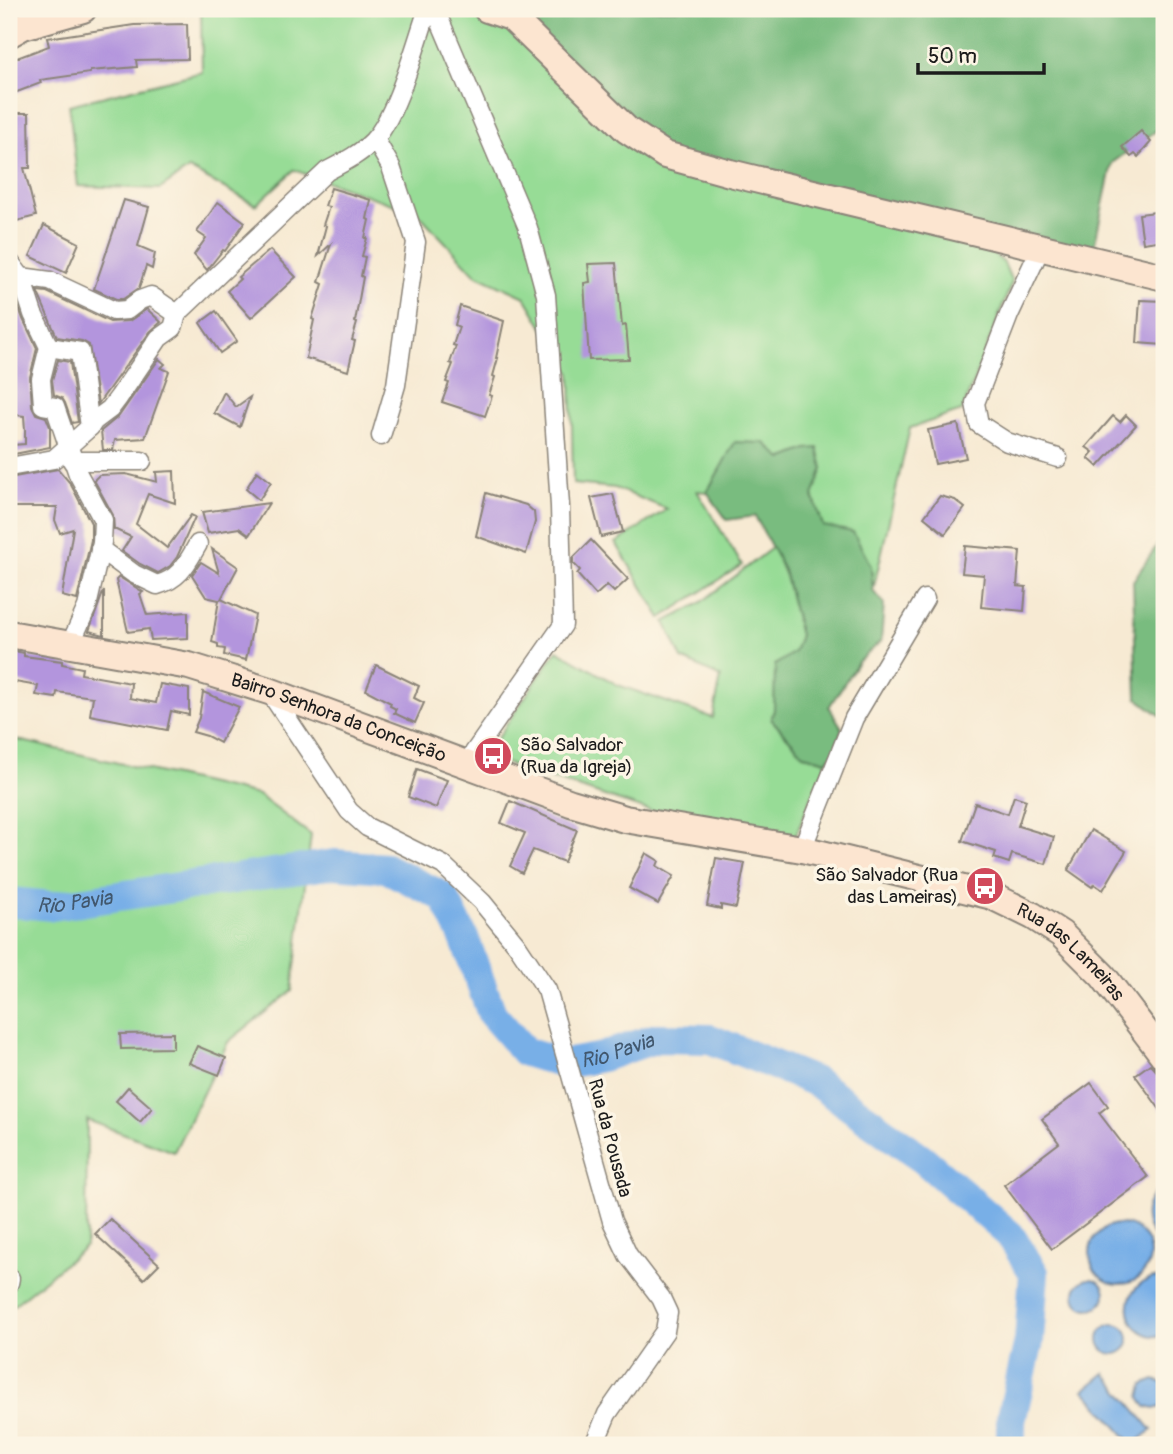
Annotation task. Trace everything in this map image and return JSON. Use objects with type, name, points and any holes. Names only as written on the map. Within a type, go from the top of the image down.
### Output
[{"type":"street","points":[[9,34],[23,26],[83,9]]},
{"type":"street","points":[[70,454],[94,421],[110,409],[159,338],[173,328],[177,314],[327,171],[357,155],[375,138],[396,101],[428,9]]},
{"type":"street","points":[[435,9],[528,228],[546,295],[560,506],[563,625],[466,764]]},
{"type":"street","points":[[487,9],[511,17],[627,130],[664,155],[744,177],[1164,277]]},
{"type":"street","points":[[375,138],[391,167],[416,242],[396,385],[381,436]]},
{"type":"street","points":[[1041,247],[1009,315],[975,403],[979,424],[1007,442],[1058,458]]},
{"type":"street","points":[[9,261],[21,277],[33,314],[50,347],[41,379],[43,405],[55,407],[70,454],[103,520],[100,548],[87,607],[70,645]]},
{"type":"street","points":[[21,277],[50,281],[114,311],[127,310],[151,296],[177,314]]},
{"type":"street","points":[[50,347],[80,352],[90,428]]},
{"type":"street","points":[[9,467],[70,454],[142,461]]},
{"type":"street","points":[[100,548],[134,574],[157,585],[180,573],[198,544]]},
{"type":"street","points":[[802,849],[854,718],[925,600]]},
{"type":"street","name":"Bairro Senhora da Conceição","points":[[9,634],[189,666],[269,691],[571,803],[625,819],[705,832]]},
{"type":"street","name":"Rua da Pousada","points":[[269,691],[349,811],[367,827],[443,865],[482,902],[517,945],[547,990],[611,1221],[628,1255],[661,1298],[668,1313],[664,1331],[607,1414],[594,1445]]},
{"type":"street","points":[[305,746],[312,708]]},
{"type":"street","name":"Rua das Lameiras","points":[[705,832],[802,849],[982,893],[1033,916],[1061,934],[1103,976],[1164,1056]]},
{"type":"green space","points":[[201,9],[515,9],[986,247],[1004,263],[1012,282],[962,411],[910,428],[873,591],[871,566],[823,526],[813,495],[823,468],[807,449],[782,459],[736,442],[707,492],[697,491],[742,565],[661,618],[616,543],[667,509],[615,488],[573,484],[571,374],[525,297],[475,274],[418,213],[294,170],[256,205],[189,169],[160,189],[78,186],[69,105],[202,72]]},
{"type":"green space","points":[[515,9],[1164,9],[1164,125],[1112,163],[1094,247],[986,247],[663,163]]},
{"type":"green space","points":[[735,442],[765,443],[782,459],[807,449],[818,448],[823,468],[813,496],[823,526],[853,532],[871,566],[873,591],[884,604],[881,641],[858,662],[829,707],[842,728],[835,751],[827,761],[804,755],[771,719],[774,710],[775,665],[794,652],[800,635],[784,570],[755,516],[727,520],[707,492]]},
{"type":"green space","points":[[1164,535],[1164,718],[1137,698],[1133,581]]},
{"type":"green space","points":[[773,547],[785,576],[800,635],[771,719],[804,755],[827,761],[795,837],[677,820],[499,761],[492,746],[557,650],[618,685],[713,718],[721,677],[682,659],[665,622],[699,604]]},
{"type":"green space","points":[[9,738],[258,795],[311,835],[292,991],[228,1042],[174,1152],[87,1120],[86,1246],[9,1309]]},
{"type":"water","points":[[1164,1187],[1164,1243],[1150,1231],[1146,1215],[1150,1199]]},
{"type":"water","points":[[1120,1224],[1141,1233],[1150,1254],[1141,1275],[1120,1284],[1099,1275],[1090,1254],[1099,1233]]},
{"type":"water","points":[[1153,1278],[1164,1279],[1164,1336],[1151,1336],[1140,1331],[1129,1313],[1133,1293],[1141,1284]]},
{"type":"water","points":[[1090,1279],[1096,1280],[1104,1288],[1104,1300],[1096,1308],[1090,1309],[1084,1308],[1076,1300],[1075,1294],[1076,1288],[1084,1280]]},
{"type":"water","points":[[1114,1324],[1120,1325],[1128,1333],[1128,1345],[1120,1353],[1114,1354],[1108,1353],[1100,1345],[1099,1339],[1100,1333],[1108,1325]]},
{"type":"water","points":[[1105,1373],[1152,1430],[1133,1445],[1084,1390]]},
{"type":"water","points":[[1154,1380],[1164,1383],[1164,1406],[1154,1409],[1146,1407],[1140,1397],[1143,1385]]},
{"type":"building","points":[[187,24],[188,59],[136,60],[137,67],[90,71],[40,80],[41,83],[9,95],[9,61],[49,46],[47,38],[134,25]]},
{"type":"building","points":[[9,113],[29,113],[30,168],[24,168],[36,216],[9,223]]},
{"type":"building","points":[[1141,131],[1151,142],[1138,157],[1135,154],[1131,157],[1122,147]]},
{"type":"building","points":[[331,188],[371,200],[362,256],[365,257],[355,322],[357,323],[352,340],[355,341],[348,371],[306,358],[314,320],[312,319],[323,284],[319,282],[331,244],[318,256],[329,207],[325,206]]},
{"type":"building","points":[[124,200],[149,207],[138,246],[155,253],[152,269],[146,266],[139,288],[123,299],[116,299],[94,289]]},
{"type":"building","points":[[218,202],[245,222],[225,251],[223,250],[207,270],[194,255],[206,238],[197,232]]},
{"type":"building","points":[[1164,211],[1164,240],[1143,243],[1139,214]]},
{"type":"building","points":[[44,225],[79,243],[66,273],[30,256]]},
{"type":"building","points":[[270,250],[296,277],[251,318],[227,291],[240,279],[238,277]]},
{"type":"building","points":[[616,263],[622,326],[626,325],[629,359],[589,360],[584,283],[590,282],[588,264]]},
{"type":"building","points":[[9,280],[37,348],[30,377],[32,406],[36,414],[46,417],[50,427],[50,447],[9,455],[9,447],[25,444],[25,430],[24,416],[9,414]]},
{"type":"building","points":[[37,291],[47,292],[110,322],[129,321],[147,309],[161,322],[150,332],[98,404],[89,345],[82,341],[57,337]]},
{"type":"building","points":[[1140,300],[1164,301],[1164,345],[1137,343]]},
{"type":"building","points":[[460,306],[504,321],[493,376],[495,377],[489,395],[492,396],[485,416],[442,402],[453,364],[450,363],[456,346],[453,345],[459,327],[455,325]]},
{"type":"building","points":[[216,311],[237,341],[220,353],[200,323]]},
{"type":"building","points":[[159,359],[165,364],[161,368],[169,371],[145,438],[115,440],[113,450],[103,450],[101,431],[119,416]]},
{"type":"building","points":[[58,360],[70,362],[78,422],[72,423],[62,398],[54,395],[52,380]]},
{"type":"building","points":[[224,392],[236,407],[250,397],[240,427],[214,413]]},
{"type":"building","points":[[1126,415],[1136,425],[1098,467],[1088,458],[1093,452],[1086,447],[1113,416],[1120,422]]},
{"type":"building","points":[[958,424],[966,458],[935,464],[928,430]]},
{"type":"building","points":[[58,469],[70,483],[91,523],[91,540],[77,600],[62,596],[73,529],[60,533],[55,520],[57,507],[9,507],[9,478]]},
{"type":"building","points":[[174,471],[175,503],[148,494],[136,524],[167,548],[191,515],[195,517],[177,557],[170,566],[158,573],[122,551],[131,537],[114,529],[113,515],[94,480],[99,475],[126,474],[157,482],[156,472]]},
{"type":"building","points":[[257,471],[271,482],[259,500],[246,489]]},
{"type":"building","points":[[486,493],[526,505],[534,512],[535,522],[526,554],[476,536]]},
{"type":"building","points":[[613,494],[623,532],[601,537],[591,498]]},
{"type":"building","points":[[940,496],[955,500],[965,508],[945,534],[924,517]]},
{"type":"building","points":[[269,503],[249,535],[239,528],[208,533],[202,512]]},
{"type":"building","points":[[591,540],[628,579],[614,592],[607,585],[596,595],[577,574],[580,570],[573,563],[573,558]]},
{"type":"building","points":[[965,546],[1020,551],[1017,586],[1026,587],[1024,611],[981,607],[984,575],[962,573]]},
{"type":"building","points":[[212,549],[238,567],[221,599],[255,615],[246,660],[224,655],[225,649],[218,648],[218,644],[212,642],[219,600],[206,597],[192,575],[201,562],[219,573]]},
{"type":"building","points":[[119,577],[143,592],[140,594],[147,615],[188,612],[188,638],[151,640],[149,629],[128,632],[116,580]]},
{"type":"building","points":[[104,590],[104,635],[89,631]]},
{"type":"building","points":[[9,650],[24,653],[24,656],[62,661],[62,664],[82,668],[81,674],[131,683],[130,698],[156,703],[160,684],[189,689],[189,715],[171,711],[167,730],[90,715],[93,697],[57,692],[56,698],[36,695],[38,686],[9,681]]},
{"type":"building","points":[[376,665],[419,686],[414,698],[424,703],[415,723],[394,713],[396,709],[390,706],[391,703],[366,690]]},
{"type":"building","points":[[203,692],[239,707],[220,743],[193,732],[199,718]]},
{"type":"building","points":[[417,769],[447,780],[436,808],[408,797]]},
{"type":"building","points":[[1014,796],[1026,800],[1018,826],[1054,837],[1046,864],[1012,854],[1009,863],[994,858],[996,852],[962,841],[975,803],[1008,814]]},
{"type":"building","points":[[510,801],[577,830],[564,862],[533,850],[522,873],[510,866],[525,833],[501,823]]},
{"type":"building","points":[[1091,830],[1126,851],[1103,890],[1094,884],[1092,887],[1068,870]]},
{"type":"building","points":[[646,853],[659,861],[657,866],[674,876],[658,904],[629,888]]},
{"type":"building","points":[[716,858],[745,863],[736,908],[707,906]]},
{"type":"building","points":[[173,1033],[173,1048],[121,1049],[120,1034]]},
{"type":"building","points":[[197,1046],[226,1058],[219,1075],[189,1063]]},
{"type":"building","points":[[1150,1064],[1164,1079],[1164,1115],[1135,1075]]},
{"type":"building","points":[[1091,1083],[1108,1106],[1099,1113],[1148,1177],[1052,1249],[1004,1185],[1059,1143],[1042,1119]]},
{"type":"building","points":[[128,1087],[152,1108],[140,1122],[116,1101]]},
{"type":"building","points":[[110,1219],[159,1264],[144,1279],[95,1234]]},
{"type":"waterway","name":"Rio Pavia","points":[[9,902],[52,906],[334,864],[386,868],[444,897],[465,940],[492,1014],[525,1052],[564,1064],[602,1057],[657,1038],[710,1039],[816,1082],[924,1160],[1010,1235],[1034,1273],[1029,1341],[1011,1421],[1011,1445]]},
{"type":"place","name":"São Salvador (Rua da Igreja)","points":[[493,756]]},
{"type":"place","name":"São Salvador (Rua das Lameiras)","points":[[985,886]]}]
